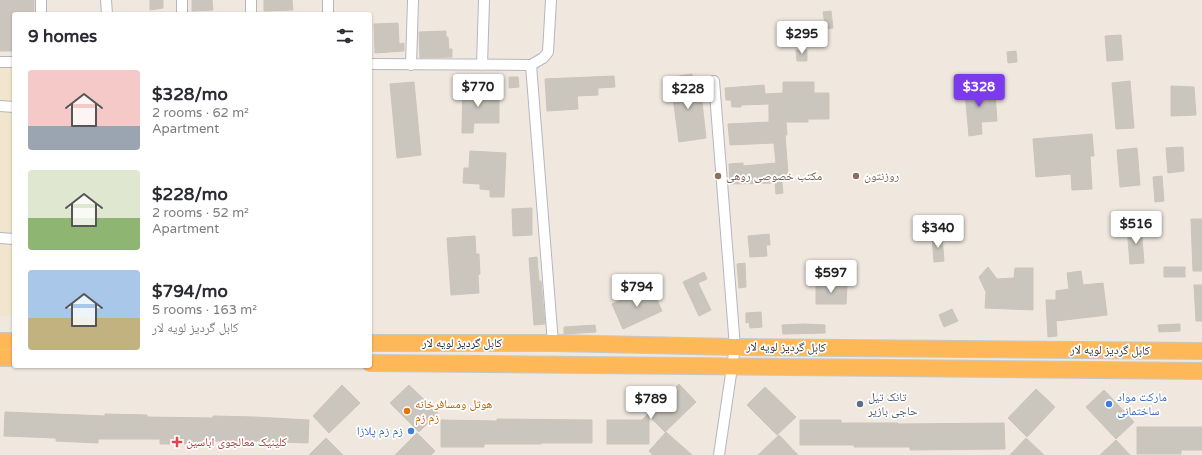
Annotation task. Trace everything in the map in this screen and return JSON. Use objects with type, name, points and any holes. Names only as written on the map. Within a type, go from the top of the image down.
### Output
[{"type":"highway","points":[[0,341],[12,341]]},
{"type":"highway","name":"کابل گردیز لویه لار","points":[[372,343],[553,343],[735,347],[1202,351]]},
{"type":"highway","points":[[0,358],[12,358]]},
{"type":"highway","name":"کابل گردیز لویه لار","points":[[372,363],[1202,371]]},
{"type":"street","points":[[41,0],[41,12]]},
{"type":"street","points":[[106,0],[107,12]]},
{"type":"street","points":[[182,0],[182,12]]},
{"type":"street","points":[[251,0],[251,12]]},
{"type":"street","points":[[328,0],[328,12]]},
{"type":"street","points":[[411,65],[413,0]]},
{"type":"street","points":[[482,65],[484,0]]},
{"type":"street","points":[[372,64],[531,65],[543,58],[548,52],[551,0]]},
{"type":"street","points":[[0,62],[12,62]]},
{"type":"street","points":[[531,65],[553,343]]},
{"type":"street","points":[[714,81],[735,347],[720,455]]},
{"type":"street","points":[[0,106],[12,107]]},
{"type":"street","points":[[0,238],[12,238]]},
{"type":"shaded area","points":[[0,67],[12,67],[12,317],[0,316]]},
{"type":"building","points":[[0,0],[34,0],[34,12],[12,12],[12,51],[0,51]]},
{"type":"building","points":[[150,0],[163,0],[163,8],[150,10]]},
{"type":"building","points":[[192,0],[212,0],[213,10],[192,11]]},
{"type":"building","points":[[264,0],[292,0],[293,10],[264,11]]},
{"type":"building","points":[[831,11],[833,28],[826,29],[823,12]]},
{"type":"building","points":[[398,23],[399,44],[404,43],[404,51],[375,53],[374,24]]},
{"type":"building","points":[[446,31],[449,49],[452,49],[452,57],[420,58],[419,32]]},
{"type":"building","points":[[1121,35],[1123,60],[1107,61],[1105,36]]},
{"type":"building","points":[[796,50],[807,50],[807,61],[797,61]]},
{"type":"building","points":[[1016,51],[1017,62],[1008,63],[1007,52]]},
{"type":"building","points":[[692,74],[694,95],[701,94],[706,138],[679,142],[673,98],[676,97],[673,77]]},
{"type":"building","points":[[614,76],[615,87],[598,88],[598,95],[577,96],[578,109],[547,111],[545,79]]},
{"type":"building","points":[[509,77],[518,77],[519,87],[509,88]]},
{"type":"building","points":[[463,79],[475,79],[474,97],[499,97],[499,123],[474,123],[473,133],[462,133]]},
{"type":"building","points":[[974,80],[974,86],[977,86],[978,95],[995,94],[997,121],[981,122],[982,134],[969,136],[964,81]]},
{"type":"building","points":[[1130,81],[1134,128],[1116,129],[1112,83]]},
{"type":"building","points":[[414,82],[421,155],[397,158],[390,84]]},
{"type":"building","points":[[783,82],[814,82],[814,93],[829,93],[829,119],[808,119],[808,122],[786,122],[787,135],[785,135],[788,174],[781,174],[783,193],[776,194],[775,183],[730,184],[729,164],[743,163],[743,166],[776,163],[774,143],[730,145],[728,124],[769,122],[769,104],[741,105],[741,107],[732,107],[731,100],[726,100],[725,88],[764,85],[765,94],[783,93]]},
{"type":"building","points":[[1171,86],[1194,87],[1196,115],[1171,116]]},
{"type":"building","points":[[1092,134],[1094,156],[1090,156],[1092,189],[1072,190],[1071,174],[1036,177],[1033,139]]},
{"type":"building","points":[[1183,147],[1184,171],[1168,173],[1166,148]]},
{"type":"building","points":[[1137,148],[1140,185],[1120,187],[1117,150]]},
{"type":"building","points":[[470,151],[506,153],[504,197],[490,197],[490,190],[480,189],[480,184],[463,183],[464,168],[469,168]]},
{"type":"building","points":[[1162,176],[1164,201],[1155,202],[1153,177]]},
{"type":"building","points":[[532,208],[532,235],[513,236],[512,209]]},
{"type":"building","points":[[1191,219],[1202,219],[1202,271],[1193,271]]},
{"type":"building","points":[[1141,225],[1144,263],[1130,264],[1127,227]]},
{"type":"building","points":[[769,234],[770,245],[766,245],[767,256],[750,257],[748,236]]},
{"type":"building","points":[[475,236],[476,254],[479,254],[479,293],[451,295],[447,238]]},
{"type":"building","points":[[942,236],[944,261],[934,262],[932,237]]},
{"type":"building","points":[[537,257],[545,324],[534,325],[529,258]]},
{"type":"building","points":[[745,263],[746,287],[739,288],[737,264]]},
{"type":"building","points":[[988,267],[997,279],[1014,278],[1015,268],[1033,268],[1033,310],[985,308],[986,292],[979,277]]},
{"type":"building","points":[[1164,267],[1185,267],[1185,277],[1164,277]]},
{"type":"building","points":[[1081,271],[1083,285],[1103,283],[1107,315],[1056,321],[1057,336],[1048,337],[1046,300],[1056,300],[1056,291],[1069,289],[1067,273]]},
{"type":"building","points":[[704,272],[707,279],[698,283],[711,310],[699,316],[683,282]]},
{"type":"building","points":[[816,284],[847,285],[846,304],[816,304]]},
{"type":"building","points":[[1194,285],[1202,285],[1202,321],[1196,321]]},
{"type":"building","points":[[651,287],[662,311],[623,329],[612,304]]},
{"type":"building","points":[[952,309],[958,321],[944,327],[939,315]]},
{"type":"building","points":[[761,312],[762,327],[750,328],[749,322],[746,323],[746,313]]},
{"type":"building","points":[[1180,324],[1180,331],[1159,332],[1158,325]]},
{"type":"building","points":[[595,325],[596,332],[564,334],[564,327]]},
{"type":"building","points":[[782,325],[825,325],[825,333],[783,334]]},
{"type":"building","points":[[679,384],[696,402],[665,432],[649,416],[649,444],[607,444],[607,420],[642,420]]},
{"type":"building","points":[[342,385],[360,403],[329,433],[313,416]]},
{"type":"building","points":[[409,385],[438,413],[419,432],[390,403]]},
{"type":"building","points":[[765,387],[796,417],[777,435],[747,405]]},
{"type":"building","points":[[1036,389],[1055,407],[1027,437],[1008,418]]},
{"type":"building","points":[[1104,390],[1134,422],[1116,439],[1086,407]]},
{"type":"building","points":[[5,412],[105,416],[105,414],[147,415],[147,417],[255,417],[309,420],[308,443],[205,441],[205,444],[160,444],[160,439],[98,439],[98,443],[56,441],[56,438],[4,436]]},
{"type":"building","points":[[497,419],[592,420],[592,443],[484,444],[484,447],[441,447],[441,420],[497,421]]},
{"type":"building","points":[[800,420],[841,420],[841,423],[898,424],[1004,423],[1005,449],[910,450],[910,447],[800,445]]},
{"type":"building","points":[[1137,427],[1202,427],[1202,450],[1181,450],[1181,454],[1137,454]]},
{"type":"building","points":[[666,432],[692,455],[653,455],[649,451]]},
{"type":"building","points":[[417,433],[435,451],[431,455],[395,455]]},
{"type":"building","points":[[779,435],[798,455],[758,455]]},
{"type":"building","points":[[326,438],[343,455],[309,455]]},
{"type":"building","points":[[1026,438],[1044,455],[1010,455]]},
{"type":"building","points":[[1116,440],[1130,455],[1100,455]]},
{"type":"place","name":"مکتب خصوصی روهی","points":[[718,176]]},
{"type":"place","name":"روزنتون","points":[[856,176]]},
{"type":"place","name":"تانک تیل حاجی بازیر","points":[[860,404]]},
{"type":"place","name":"مارکت مواد ساختمانی","points":[[1109,404]]},
{"type":"place","name":"هوتل ومسافرخانه زم زم","points":[[407,411]]},
{"type":"place","name":"زم زم پلازا","points":[[411,431]]},
{"type":"place","name":"کلینیک معالجوی اباسین","points":[[177,442]]}]
